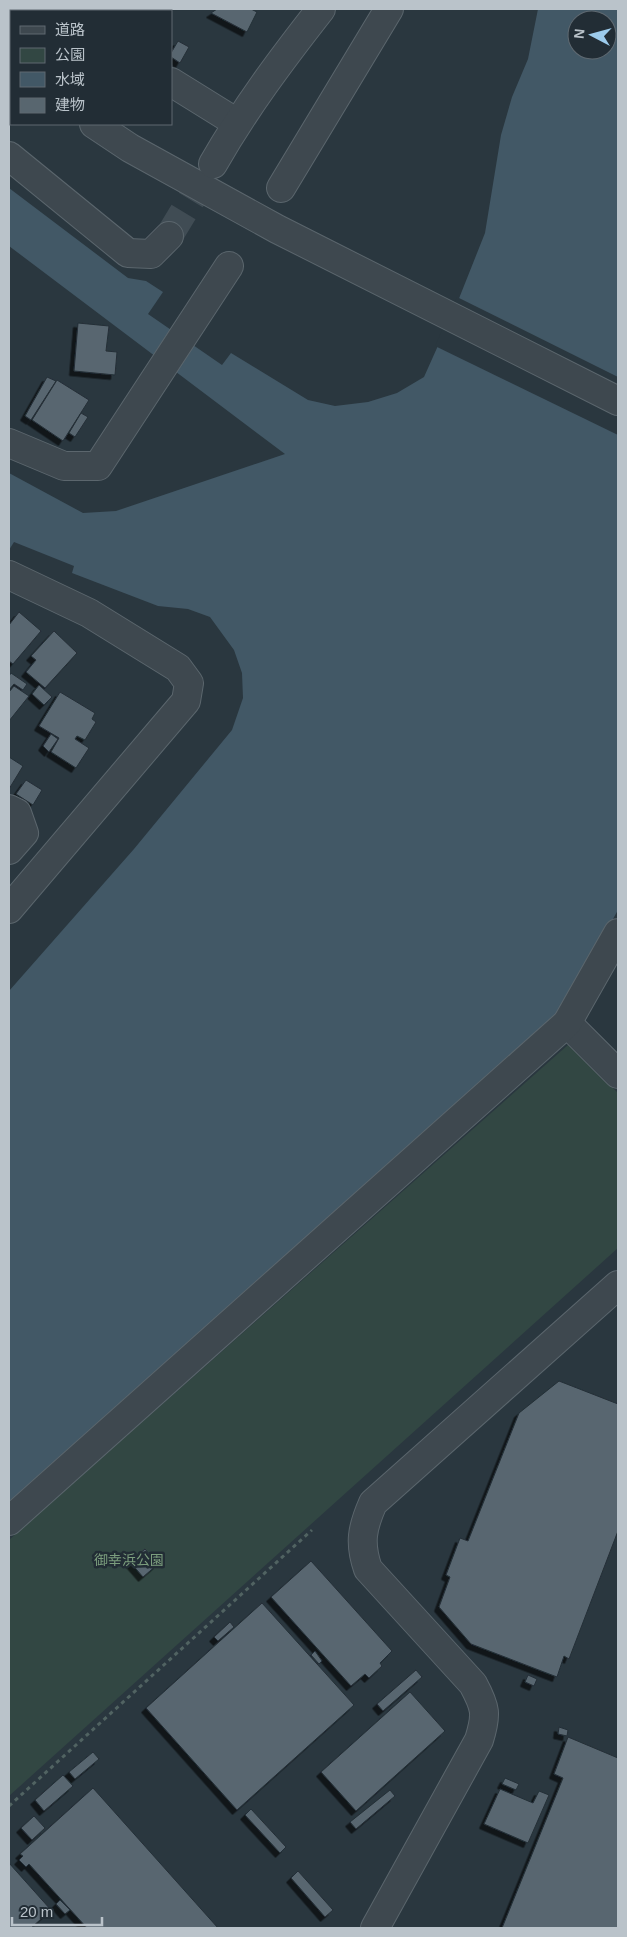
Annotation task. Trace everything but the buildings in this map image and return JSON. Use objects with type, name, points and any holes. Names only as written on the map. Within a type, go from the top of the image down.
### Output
[{"type":"street","points":[[213,164],[237,123],[275,66],[321,9]]},
{"type":"street","points":[[281,188],[389,9]]},
{"type":"street","points":[[172,83],[237,123]]},
{"type":"street","points":[[96,125],[130,148],[277,229],[618,401]]},
{"type":"street","points":[[9,156],[128,253],[151,254],[169,236]]},
{"type":"street","points":[[9,442],[64,466],[98,466],[229,266]]},
{"type":"street","points":[[9,575],[89,613],[178,668],[189,683],[186,701],[9,909]]},
{"type":"street","points":[[9,810],[17,813],[24,833],[9,850]]},
{"type":"street","points":[[9,1521],[567,1023],[618,933]]},
{"type":"street","points":[[567,1023],[618,1074]]},
{"type":"street","points":[[374,1928],[479,1740],[485,1722],[484,1703],[473,1684],[368,1570],[362,1553],[362,1535],[366,1519],[373,1503],[618,1285]]},
{"type":"path","points":[[9,1806],[312,1530]]},
{"type":"green space","name":"御幸浜公園","points":[[569,1044],[618,1093],[618,1248],[9,1796],[9,1540]]},
{"type":"water","points":[[538,9],[618,9],[618,910],[561,1012],[9,1503],[9,991],[134,849],[232,730],[243,698],[242,673],[234,650],[210,617],[188,609],[158,606],[72,573],[74,566],[14,542],[9,550],[9,473],[83,513],[116,511],[285,454],[9,246],[9,188],[128,278],[146,281],[163,292],[148,314],[222,365],[231,353],[308,400],[335,406],[368,402],[397,393],[424,377],[458,301],[485,233],[501,135],[512,97],[528,59]]},
{"type":"pier","points":[[457,297],[618,377],[618,435],[435,346]]},
{"type":"tunnel","points":[[169,236],[212,165]]}]
